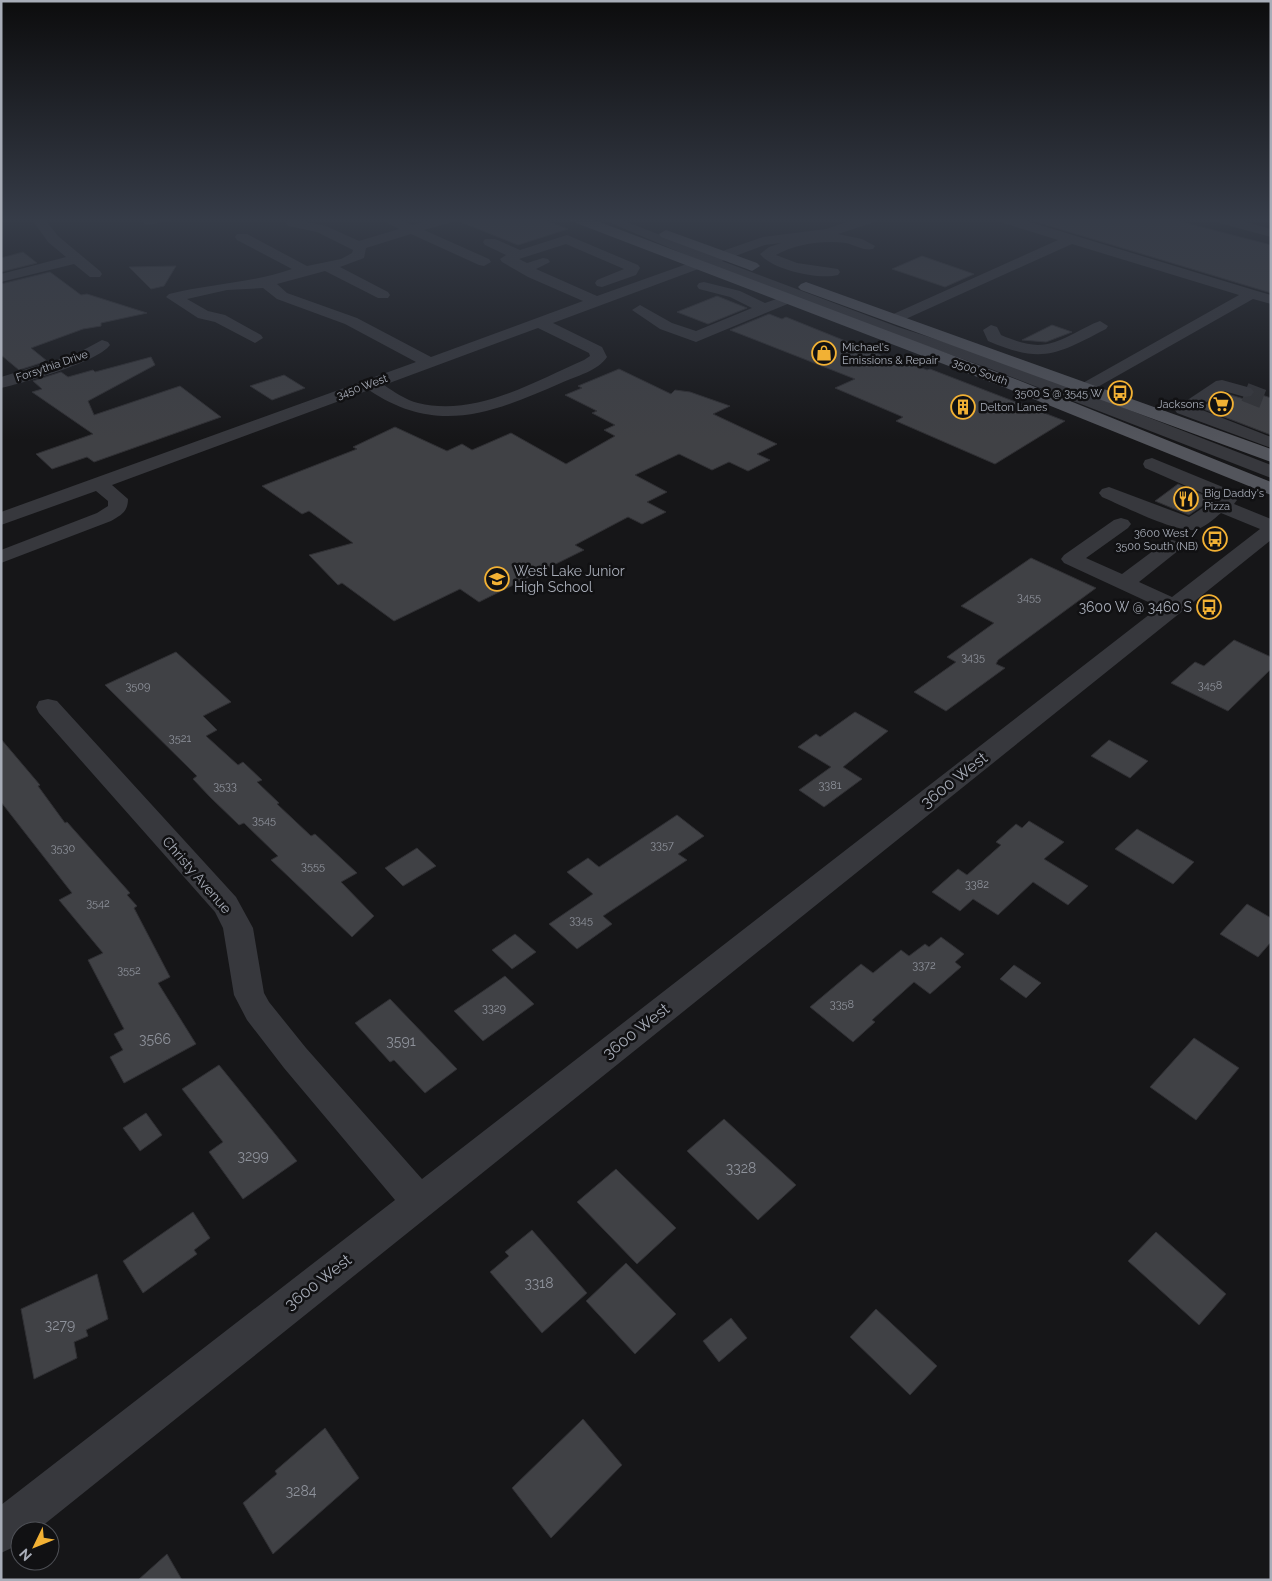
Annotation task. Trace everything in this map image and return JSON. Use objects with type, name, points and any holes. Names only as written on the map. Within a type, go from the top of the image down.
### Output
[{"type":"main road","name":"3500 South","points":[[770,292],[786,300],[1100,418],[1271,489]]},
{"type":"main road","name":"3500 South","points":[[808,292],[894,319],[1087,388],[1241,436],[1271,456]]},
{"type":"street","points":[[199,292],[174,297],[203,315],[220,318],[255,338]]},
{"type":"street","points":[[277,292],[282,296],[351,321],[430,363]]},
{"type":"street","points":[[377,292],[383,295]]},
{"type":"street","points":[[576,292],[596,302]]},
{"type":"street","name":"3450 West","points":[[1,518],[624,292]]},
{"type":"street","points":[[729,292],[756,302],[762,309]]},
{"type":"street","points":[[788,292],[1043,382],[1271,472]]},
{"type":"street","points":[[894,319],[954,292]]},
{"type":"street","points":[[1245,292],[1271,300]]},
{"type":"street","points":[[1087,388],[1252,294]]},
{"type":"street","points":[[640,310],[666,326],[696,337],[786,300]]},
{"type":"street","points":[[371,384],[408,406],[423,410],[450,412],[470,410],[597,360],[599,353],[540,323]]},
{"type":"street","points":[[991,330],[994,338],[1039,352],[1051,351],[1100,326]]},
{"type":"street","name":"Forsythia Drive","points":[[1,383],[76,360],[102,345]]},
{"type":"street","points":[[1245,392],[1222,384],[1183,409],[1241,436],[1271,443]]},
{"type":"street","points":[[1109,493],[1186,524],[1198,522],[1227,500],[1224,494],[1152,464]]},
{"type":"street","points":[[1,557],[112,513],[118,508],[118,499],[99,484]]},
{"type":"street","points":[[1221,506],[1271,528]]},
{"type":"street","points":[[1121,524],[1071,559],[1174,606]]},
{"type":"street","name":"3600 West","points":[[1,1532],[1271,528]]},
{"type":"street","points":[[1124,582],[1172,546]]},
{"type":"street","name":"Christy Avenue","points":[[48,707],[226,905],[238,928],[249,995],[258,1011],[295,1058],[419,1202]]},
{"type":"building","points":[[1,292],[77,292],[81,295],[87,294],[147,313],[101,323],[101,326],[83,329],[31,348],[47,361],[19,370],[1,355]]},
{"type":"building","points":[[717,296],[747,308],[708,324],[677,312]]},
{"type":"building","name":"Delton Lanes","points":[[769,314],[782,319],[786,317],[895,361],[899,359],[927,370],[930,369],[1065,421],[995,464],[896,421],[903,417],[835,388],[855,379],[730,330]]},
{"type":"building","points":[[1052,325],[1072,332],[1046,342],[1022,340]]},
{"type":"building","points":[[151,357],[155,365],[88,401],[94,415],[180,386],[221,417],[94,462],[87,457],[52,469],[36,454],[93,434],[32,392],[42,389],[33,381],[61,372],[68,377],[93,370],[95,372]]},
{"type":"building","points":[[619,369],[671,394],[675,390],[690,392],[730,406],[713,414],[777,444],[757,454],[770,460],[748,471],[729,462],[712,470],[679,454],[635,475],[667,492],[647,502],[666,512],[642,524],[628,517],[575,545],[584,550],[479,602],[460,589],[394,621],[342,583],[338,585],[309,555],[353,543],[309,511],[302,514],[262,486],[357,449],[353,447],[395,427],[447,451],[462,444],[472,450],[511,433],[566,464],[615,436],[604,430],[615,425],[592,413],[597,411],[565,395],[582,388],[578,386]]},
{"type":"building","points":[[284,375],[305,388],[272,400],[250,386]]},
{"type":"building","points":[[1224,393],[1244,399],[1251,398],[1256,393],[1271,398],[1271,435],[1201,408]]},
{"type":"building","name":"Big Daddy's Pizza","points":[[1178,484],[1212,499],[1189,515],[1155,501]]},
{"type":"building","points":[[1031,558],[1096,588],[998,660],[996,664],[1005,668],[946,711],[914,692],[956,662],[947,657],[994,623],[961,606]]},
{"type":"building","points":[[1234,640],[1271,657],[1271,669],[1228,711],[1171,683],[1195,662],[1204,666]]},
{"type":"building","points":[[176,652],[231,702],[203,716],[217,730],[206,736],[238,765],[243,762],[262,780],[257,782],[279,803],[277,804],[311,836],[315,834],[357,873],[341,882],[374,916],[352,937],[271,860],[278,856],[244,823],[239,825],[210,797],[193,779],[197,776],[105,685]]},
{"type":"building","points":[[855,712],[888,731],[843,767],[862,779],[824,807],[799,790],[831,767],[798,747],[816,734],[820,737]]},
{"type":"building","points":[[1,739],[40,785],[38,786],[65,823],[67,822],[130,893],[127,895],[137,906],[134,908],[170,977],[158,983],[196,1044],[124,1083],[110,1057],[123,1050],[114,1034],[124,1029],[88,960],[103,953],[59,900],[72,893],[1,802]]},
{"type":"building","points":[[1109,740],[1148,761],[1130,778],[1091,756]]},
{"type":"building","points":[[677,815],[704,836],[678,854],[687,860],[603,916],[612,924],[577,949],[549,924],[593,894],[567,872],[588,858],[599,867]]},
{"type":"building","points":[[1029,821],[1064,842],[1044,859],[1088,886],[1068,905],[1033,882],[998,915],[973,899],[960,911],[932,892],[958,869],[967,875],[1001,845],[996,842],[1016,824],[1022,828]]},
{"type":"building","points":[[1137,829],[1194,862],[1173,884],[1115,849]]},
{"type":"building","points":[[417,848],[436,866],[403,886],[385,868]]},
{"type":"building","points":[[1247,904],[1271,918],[1271,942],[1258,957],[1220,934]]},
{"type":"building","points":[[515,934],[536,952],[512,969],[492,950]]},
{"type":"building","points":[[941,937],[964,954],[955,962],[961,967],[930,994],[914,982],[872,1020],[875,1022],[853,1042],[810,1007],[861,964],[873,973],[901,950],[909,956],[925,944],[929,947]]},
{"type":"building","points":[[1014,965],[1041,983],[1026,998],[1000,979]]},
{"type":"building","points":[[505,976],[534,1004],[483,1041],[454,1011]]},
{"type":"building","points":[[390,999],[457,1069],[425,1093],[394,1060],[390,1062],[355,1023]]},
{"type":"building","points":[[1194,1038],[1239,1068],[1196,1120],[1150,1087]]},
{"type":"building","points":[[219,1065],[297,1161],[243,1199],[209,1152],[223,1142],[182,1089]]},
{"type":"building","points":[[146,1113],[162,1135],[140,1151],[123,1128]]},
{"type":"building","points":[[724,1119],[796,1185],[758,1220],[687,1151]]},
{"type":"building","points":[[616,1169],[676,1228],[637,1264],[577,1202]]},
{"type":"building","points":[[193,1212],[210,1238],[194,1250],[197,1254],[143,1293],[123,1261]]},
{"type":"building","points":[[532,1230],[587,1293],[542,1333],[490,1272],[509,1256],[505,1252]]},
{"type":"building","points":[[1156,1232],[1226,1294],[1199,1325],[1128,1261]]},
{"type":"building","points":[[626,1263],[676,1314],[635,1354],[586,1301]]},
{"type":"building","points":[[97,1274],[108,1319],[86,1330],[88,1336],[74,1342],[77,1358],[34,1379],[21,1309]]},
{"type":"building","points":[[876,1309],[937,1366],[910,1395],[850,1337]]},
{"type":"building","points":[[731,1318],[747,1338],[719,1362],[703,1341]]},
{"type":"building","points":[[583,1419],[622,1465],[551,1538],[512,1488]]},
{"type":"building","points":[[325,1428],[359,1478],[273,1554],[243,1503],[277,1474],[275,1471]]},
{"type":"building","points":[[167,1554],[182,1580],[138,1580]]},
{"type":"tunnel","points":[[1245,392],[1271,402]]},
{"type":"place","name":"Michael's Emissions & Repair","points":[[824,353]]},
{"type":"place","name":"3500 S @ 3545 W","points":[[1120,393]]},
{"type":"place","name":"Jacksons","points":[[1221,404]]},
{"type":"place","name":"Delton Lanes","points":[[963,407]]},
{"type":"place","name":"Big Daddy's Pizza","points":[[1186,499]]},
{"type":"place","name":"3600 West / 3500 South (NB)","points":[[1215,539]]},
{"type":"place","name":"West Lake Junior High School","points":[[497,579]]},
{"type":"place","name":"3600 W @ 3460 S","points":[[1209,607]]}]
